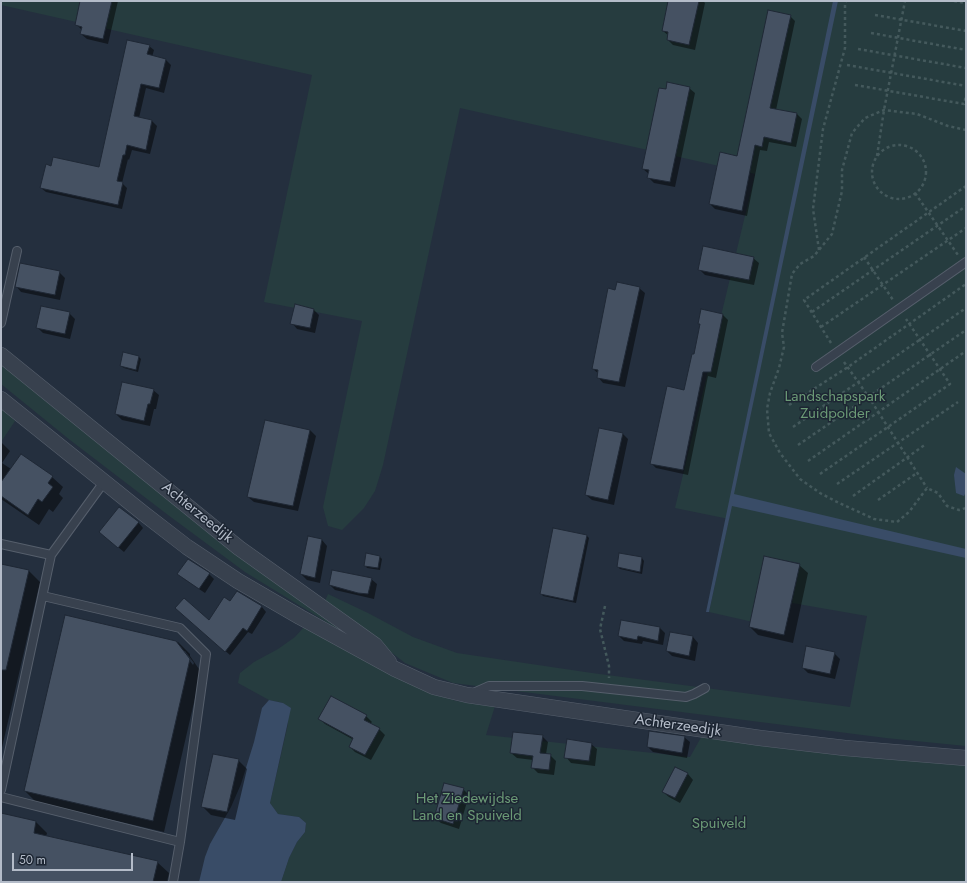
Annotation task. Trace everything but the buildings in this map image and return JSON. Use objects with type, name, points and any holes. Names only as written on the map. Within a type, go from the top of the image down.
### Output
[{"type":"street","name":"Achterzeedijk","points":[[1,355],[239,548],[375,645],[395,669]]},
{"type":"street","name":"Achterzeedijk","points":[[1,399],[187,547],[238,581],[395,669],[434,686],[467,695],[760,738],[845,748],[966,758]]},
{"type":"lane","points":[[1,323],[17,251]]},
{"type":"lane","points":[[816,368],[965,263]]},
{"type":"lane","points":[[1,790],[51,555],[104,482]]},
{"type":"lane","points":[[1,544],[51,555]]},
{"type":"lane","points":[[43,596],[180,628],[206,654],[173,882]]},
{"type":"lane","points":[[467,695],[489,686],[582,686],[686,697],[705,688]]},
{"type":"lane","points":[[1,797],[180,842]]},
{"type":"path","points":[[819,250],[813,209],[823,128],[845,48],[846,1]]},
{"type":"path","points":[[877,156],[884,149],[892,146],[901,145],[910,147],[918,153],[923,160],[926,169],[925,178],[921,187],[915,193],[907,197],[890,197],[883,194],[877,188],[873,180],[872,172],[873,164],[877,156],[884,110],[905,1]]},
{"type":"path","points":[[954,1],[966,3]]},
{"type":"path","points":[[875,15],[966,31]]},
{"type":"path","points":[[871,33],[966,50]]},
{"type":"path","points":[[858,49],[966,68]]},
{"type":"path","points":[[848,65],[966,86]]},
{"type":"path","points":[[855,85],[965,105],[966,96]]},
{"type":"path","points":[[966,130],[948,126],[917,114],[884,110],[864,118],[852,133],[842,170],[842,191],[832,234],[814,256],[800,264],[792,274],[782,333],[784,347],[766,409],[769,433],[780,452],[800,478],[820,493],[874,519],[897,522],[909,512],[926,488],[938,493],[947,506],[959,510],[966,508]]},
{"type":"path","points":[[915,193],[937,226],[965,263]]},
{"type":"path","points":[[812,312],[966,206]]},
{"type":"path","points":[[821,328],[966,228]]},
{"type":"path","points":[[820,474],[950,384],[864,257]]},
{"type":"path","points":[[789,405],[848,367],[966,284]]},
{"type":"path","points":[[793,427],[966,308]]},
{"type":"path","points":[[798,445],[930,353],[966,330]]},
{"type":"path","points":[[808,461],[966,351]]},
{"type":"path","points":[[837,484],[958,402]]},
{"type":"path","points":[[853,496],[926,444]]},
{"type":"path","points":[[878,500],[917,473]]},
{"type":"path","points":[[605,606],[600,629],[609,666],[610,688]]},
{"type":"green space","name":"Landschapspark Zuidpolder","points":[[1,1],[966,1],[966,746],[886,738],[453,683],[405,663],[325,601],[328,594],[413,637],[457,653],[592,673],[850,707],[867,616],[792,603],[800,563],[766,557],[753,622],[709,612],[729,519],[675,508],[755,174],[460,108],[383,465],[375,491],[364,508],[342,530],[328,526],[323,507],[362,321],[264,302],[312,75],[1,5]]},
{"type":"green space","points":[[1,364],[354,639],[245,572],[70,440],[1,384]]},
{"type":"green space","points":[[1,407],[15,421],[1,442]]},
{"type":"green space","name":"Het Ziedewijdse Land en Spuiveld","points":[[304,627],[435,694],[456,701],[495,706],[486,735],[690,757],[703,734],[966,763],[966,882],[281,882],[289,858],[297,842],[305,832],[306,823],[299,817],[278,814],[270,803],[288,724],[283,703],[269,700],[238,683],[240,673],[254,662],[278,649],[295,637]]},
{"type":"water","points":[[833,1],[838,1],[734,494],[966,549],[966,558],[732,506],[709,612],[706,612]]},
{"type":"water","points":[[956,467],[966,474],[966,492],[964,496],[956,493],[954,475]]},
{"type":"water","points":[[269,700],[283,703],[291,708],[270,803],[278,814],[299,817],[306,823],[305,832],[297,842],[289,858],[281,882],[199,882],[210,844],[231,807],[241,784],[254,742],[262,708]]},
{"type":"park label","name":"Spuiveld","points":[[719,824]]}]
